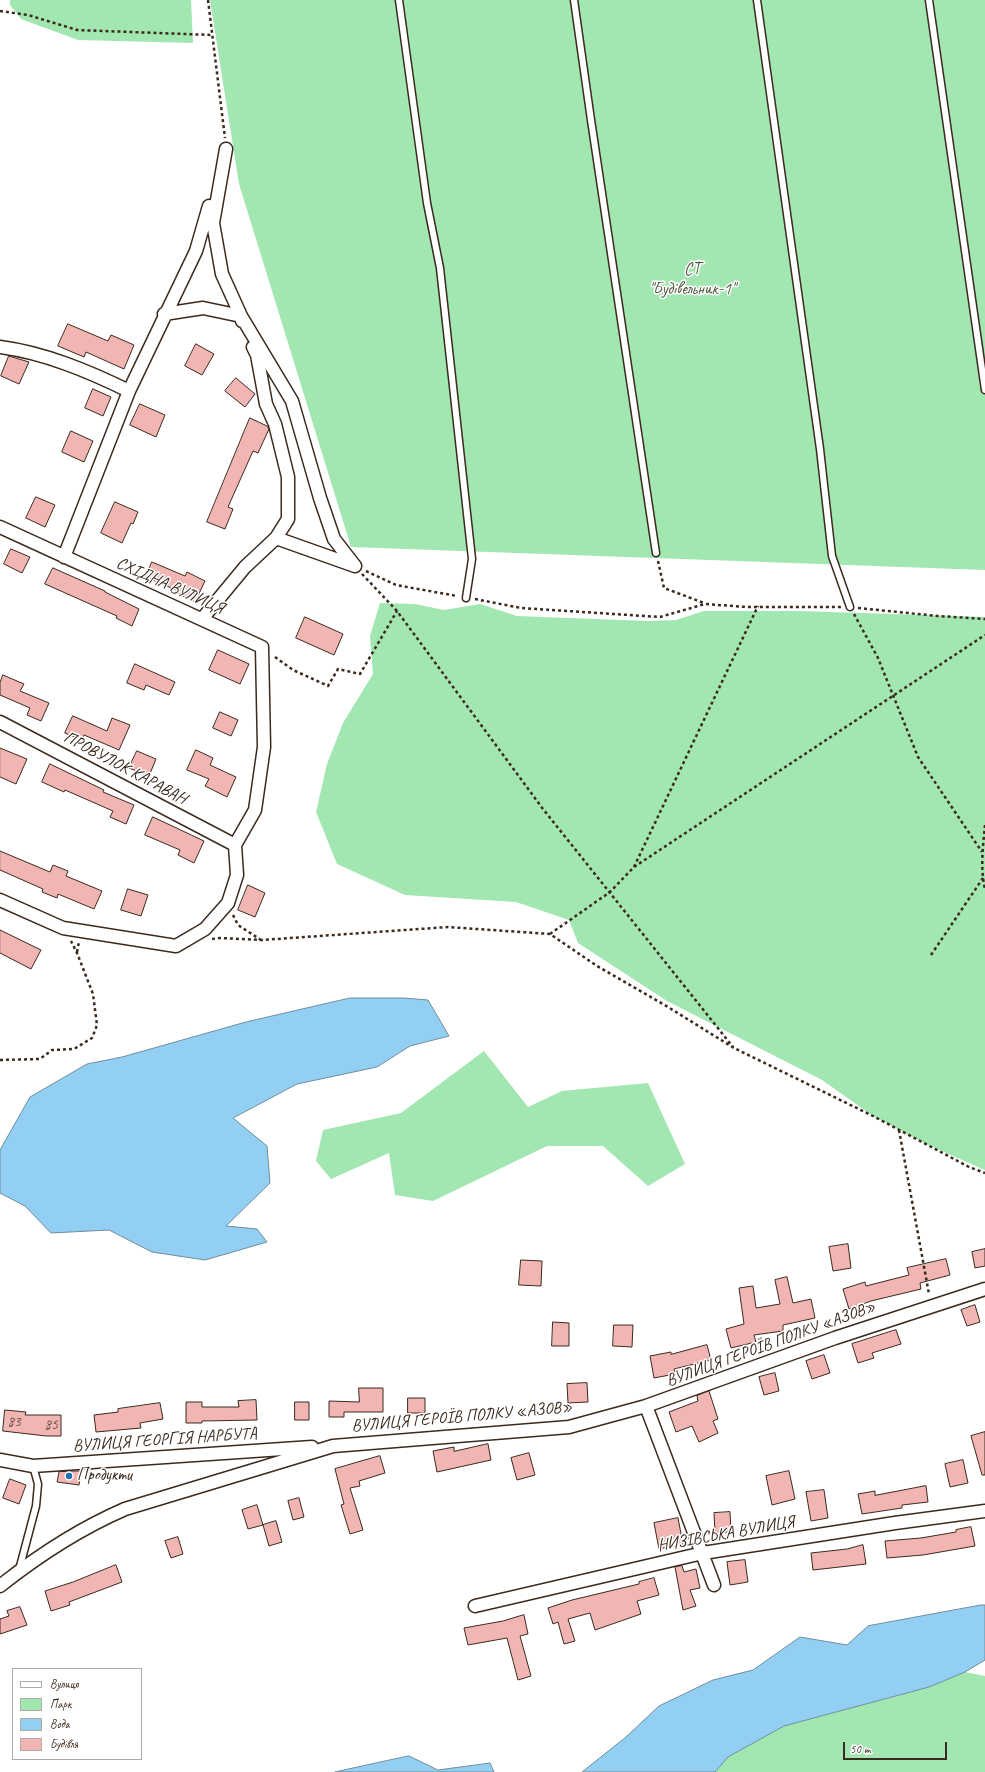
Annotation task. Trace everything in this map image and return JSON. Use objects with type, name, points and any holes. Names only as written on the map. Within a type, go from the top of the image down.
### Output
[{"type":"street","points":[[64,557],[129,391],[164,314],[196,251],[226,149]]},
{"type":"street","points":[[202,619],[245,567],[276,538],[288,519],[288,477],[275,424],[266,404],[256,355],[241,316],[222,274],[212,223],[226,149]]},
{"type":"street","points":[[164,314],[203,308],[241,316],[292,401],[320,498],[334,539],[355,566]]},
{"type":"street","points":[[0,347],[16,349],[44,356],[101,378],[129,391]]},
{"type":"street","name":"СХІДНА ВУЛИЦЯ","points":[[0,527],[262,647]]},
{"type":"street","points":[[276,538],[355,566]]},
{"type":"street","points":[[0,900],[63,928],[176,946],[205,929],[228,903],[237,876],[235,845],[255,810],[263,755],[262,647]]},
{"type":"street","name":"ПРОВУЛОК КАРАВАН","points":[[0,722],[235,845]]},
{"type":"street","name":"ВУЛИЦЯ ГЕРОЇВ ПОЛКУ «АЗОВ»","points":[[0,1586],[18,1571],[69,1536],[125,1509],[333,1446],[569,1427],[646,1406],[835,1338],[985,1289]]},
{"type":"street","points":[[646,1406],[714,1585]]},
{"type":"street","name":"ВУЛИЦЯ ГЕОРГІЯ НАРБУТА","points":[[0,1460],[33,1466],[333,1446]]},
{"type":"street","name":"НИЗІВСЬКА ВУЛИЦЯ","points":[[475,1606],[703,1553],[895,1522],[985,1511]]},
{"type":"lane","points":[[399,0],[427,203],[441,276],[472,559],[466,598]]},
{"type":"lane","points":[[574,0],[656,553]]},
{"type":"lane","points":[[757,0],[820,449],[832,556],[850,607]]},
{"type":"lane","points":[[929,0],[985,390]]},
{"type":"lane","points":[[18,1571],[36,1506],[38,1484],[33,1466]]},
{"type":"path","points":[[208,0],[226,149]]},
{"type":"path","points":[[0,12],[28,15],[77,30],[212,35]]},
{"type":"path","points":[[656,553],[664,588],[705,604]]},
{"type":"path","points":[[355,566],[396,586],[521,608],[660,617],[705,604],[850,607],[985,619]]},
{"type":"path","points":[[355,566],[397,611],[543,809],[734,1048]]},
{"type":"path","points":[[634,867],[758,606]]},
{"type":"path","points":[[850,607],[878,658],[918,757],[982,852]]},
{"type":"path","points":[[262,647],[293,670],[328,686],[338,669],[360,674],[397,611]]},
{"type":"path","points":[[550,934],[610,892],[634,867],[985,635]]},
{"type":"path","points":[[985,825],[982,852],[985,889]]},
{"type":"path","points":[[931,955],[983,878]]},
{"type":"path","points":[[228,903],[238,925],[262,940]]},
{"type":"path","points":[[205,941],[220,938],[262,940],[448,927],[550,934],[597,966],[668,1007],[734,1048],[899,1130],[969,1167],[985,1173]]},
{"type":"path","points":[[0,1060],[40,1059],[52,1050],[74,1049],[92,1038],[97,1025],[93,994],[77,953],[63,928]]},
{"type":"path","points":[[899,1130],[931,1306]]},
{"type":"green space","points":[[10,0],[191,0],[193,43],[78,40],[21,19],[10,5]]},
{"type":"green space","name":"СТ \"Будівельник-1\"","points":[[210,0],[985,0],[985,570],[351,547],[239,184]]},
{"type":"green space","points":[[380,603],[415,604],[444,610],[480,604],[517,616],[648,621],[676,620],[704,611],[800,611],[985,617],[985,1170],[928,1145],[873,1116],[822,1080],[667,1001],[578,943],[569,920],[516,902],[405,895],[337,864],[316,812],[327,764],[343,723],[373,674],[370,636]]},
{"type":"green space","points":[[484,1051],[528,1107],[562,1091],[648,1083],[685,1164],[648,1186],[603,1146],[547,1146],[433,1201],[395,1195],[389,1153],[331,1179],[316,1161],[323,1130],[401,1113]]},
{"type":"green space","points":[[965,1672],[985,1676],[985,1772],[715,1772],[728,1757],[784,1726],[929,1687]]},
{"type":"water","points":[[350,998],[404,998],[428,1000],[449,1036],[410,1046],[377,1067],[297,1084],[233,1118],[267,1146],[270,1183],[226,1226],[257,1229],[267,1242],[205,1260],[152,1252],[109,1230],[51,1233],[25,1206],[0,1193],[0,1150],[30,1097],[87,1064],[122,1057],[246,1022]]},
{"type":"water","points":[[985,1605],[985,1660],[965,1672],[929,1687],[784,1726],[728,1757],[715,1772],[582,1772],[626,1737],[659,1706],[713,1680],[753,1670],[800,1637],[847,1645],[868,1626]]},
{"type":"water","points":[[409,1756],[438,1770],[490,1763],[494,1772],[335,1772]]},
{"type":"building","points":[[68,324],[108,341],[111,335],[134,345],[124,369],[86,352],[84,357],[58,346]]},
{"type":"building","points":[[196,344],[214,354],[202,375],[185,366]]},
{"type":"building","points":[[9,356],[29,362],[19,384],[1,376]]},
{"type":"building","points":[[236,378],[255,394],[245,407],[225,391]]},
{"type":"building","points":[[93,389],[111,397],[103,416],[85,408]]},
{"type":"building","points":[[140,404],[165,415],[156,437],[130,425]]},
{"type":"building","points":[[250,418],[267,426],[269,429],[258,453],[253,451],[228,507],[233,509],[225,529],[207,522]]},
{"type":"building","points":[[71,431],[93,441],[84,462],[62,452]]},
{"type":"building","points":[[36,497],[55,505],[45,527],[26,518]]},
{"type":"building","points":[[115,502],[138,512],[122,543],[101,533]]},
{"type":"building","points":[[11,549],[30,557],[22,573],[4,564]]},
{"type":"building","points":[[152,562],[185,576],[187,572],[205,581],[195,602],[177,593],[178,591],[146,577]]},
{"type":"building","points":[[53,568],[105,591],[139,609],[132,626],[116,618],[117,616],[45,584]]},
{"type":"building","points":[[305,617],[343,634],[334,655],[296,638]]},
{"type":"building","points":[[218,650],[249,664],[240,684],[209,670]]},
{"type":"building","points":[[135,664],[175,682],[169,695],[146,685],[144,690],[127,683]]},
{"type":"building","points":[[3,675],[24,684],[20,691],[49,703],[41,721],[27,715],[30,708],[0,695],[0,683]]},
{"type":"building","points":[[220,712],[238,720],[231,736],[213,728]]},
{"type":"building","points":[[73,716],[107,731],[112,718],[130,725],[119,750],[84,735],[82,740],[65,733]]},
{"type":"building","points":[[0,748],[27,759],[16,784],[0,777]]},
{"type":"building","points":[[196,750],[213,758],[210,765],[236,777],[227,797],[205,786],[209,779],[187,770]]},
{"type":"building","points":[[137,751],[156,759],[149,776],[129,768]]},
{"type":"building","points":[[50,764],[104,790],[103,792],[134,805],[126,824],[110,817],[113,811],[65,790],[64,792],[42,782]]},
{"type":"building","points":[[153,817],[204,841],[194,863],[178,855],[180,850],[145,835]]},
{"type":"building","points":[[0,851],[50,872],[53,865],[68,871],[66,876],[102,891],[94,909],[58,894],[57,898],[42,892],[43,889],[0,870]]},
{"type":"building","points":[[248,885],[265,893],[255,917],[238,910]]},
{"type":"building","points":[[128,889],[148,895],[141,916],[121,910]]},
{"type":"building","points":[[0,930],[41,950],[31,969],[0,953]]},
{"type":"building","points":[[848,1244],[851,1268],[833,1271],[829,1247]]},
{"type":"building","points":[[985,1249],[985,1266],[975,1268],[972,1252]]},
{"type":"building","points":[[946,1259],[950,1275],[920,1283],[921,1289],[871,1301],[849,1309],[843,1289],[865,1282],[866,1286],[909,1275],[907,1268]]},
{"type":"building","points":[[521,1260],[542,1261],[541,1286],[519,1285]]},
{"type":"building","points":[[787,1277],[793,1303],[811,1299],[815,1318],[783,1325],[783,1331],[754,1335],[756,1342],[731,1348],[726,1329],[744,1324],[739,1288],[753,1286],[756,1308],[780,1304],[775,1280]]},
{"type":"building","points":[[975,1305],[980,1322],[967,1326],[961,1310]]},
{"type":"building","points":[[553,1322],[569,1323],[569,1346],[552,1346]]},
{"type":"building","points":[[614,1325],[633,1325],[632,1347],[613,1346]]},
{"type":"building","points":[[896,1330],[901,1344],[872,1353],[874,1358],[858,1363],[852,1344]]},
{"type":"building","points":[[707,1345],[711,1360],[674,1369],[675,1374],[654,1378],[650,1356],[671,1352],[671,1354]]},
{"type":"building","points":[[824,1355],[830,1373],[812,1379],[806,1361]]},
{"type":"building","points":[[775,1373],[779,1391],[764,1395],[759,1377]]},
{"type":"building","points":[[587,1383],[588,1402],[568,1403],[567,1384]]},
{"type":"building","points":[[359,1388],[383,1388],[383,1412],[344,1412],[344,1417],[329,1417],[329,1401],[359,1402]]},
{"type":"building","points":[[709,1391],[718,1419],[713,1421],[718,1433],[699,1442],[692,1426],[676,1432],[669,1412],[698,1401],[697,1396]]},
{"type":"building","points":[[408,1398],[425,1398],[425,1413],[408,1413]]},
{"type":"building","points":[[256,1400],[257,1420],[202,1421],[202,1423],[186,1423],[186,1402],[202,1402],[202,1407],[239,1407],[238,1401]]},
{"type":"building","points":[[295,1402],[309,1402],[309,1420],[295,1420]]},
{"type":"building","points":[[160,1403],[163,1419],[140,1423],[141,1428],[96,1432],[94,1415],[118,1412],[118,1409]]},
{"type":"building","points":[[5,1410],[26,1412],[25,1415],[61,1415],[61,1436],[46,1436],[3,1431]]},
{"type":"building","points":[[985,1432],[985,1475],[982,1475],[971,1436]]},
{"type":"building","points":[[488,1444],[491,1460],[437,1472],[433,1451],[454,1447],[454,1451]]},
{"type":"building","points":[[529,1453],[535,1475],[517,1480],[511,1458]]},
{"type":"building","points":[[380,1456],[385,1473],[359,1481],[360,1486],[350,1488],[363,1530],[350,1534],[341,1505],[344,1504],[335,1469]]},
{"type":"building","points":[[963,1460],[968,1483],[950,1487],[945,1464]]},
{"type":"building","name":"Продукти","points":[[81,1471],[79,1485],[57,1482],[59,1472]]},
{"type":"building","points":[[789,1471],[795,1499],[772,1505],[766,1476]]},
{"type":"building","points":[[10,1479],[26,1485],[19,1504],[3,1498]]},
{"type":"building","points":[[926,1486],[928,1502],[902,1505],[902,1508],[862,1514],[858,1494],[875,1491],[875,1495]]},
{"type":"building","points":[[824,1490],[828,1518],[811,1521],[806,1492]]},
{"type":"building","points":[[299,1498],[304,1517],[293,1520],[288,1501]]},
{"type":"building","points":[[257,1505],[263,1525],[248,1529],[242,1510]]},
{"type":"building","points":[[730,1512],[731,1532],[715,1533],[714,1513]]},
{"type":"building","points":[[678,1518],[683,1544],[659,1549],[654,1523]]},
{"type":"building","points":[[276,1521],[282,1542],[269,1546],[263,1525]]},
{"type":"building","points":[[971,1527],[975,1546],[923,1555],[887,1558],[885,1541],[921,1538],[956,1532],[956,1530]]},
{"type":"building","points":[[178,1537],[183,1554],[171,1558],[165,1541]]},
{"type":"building","points":[[863,1545],[866,1564],[813,1570],[811,1553],[847,1549]]},
{"type":"building","points":[[745,1560],[748,1582],[730,1585],[727,1562]]},
{"type":"building","points":[[116,1565],[122,1582],[69,1602],[70,1605],[51,1611],[45,1591]]},
{"type":"building","points":[[682,1566],[684,1572],[696,1569],[700,1588],[690,1590],[696,1606],[683,1610],[675,1567]]},
{"type":"building","points":[[654,1578],[659,1595],[637,1601],[641,1614],[595,1630],[590,1613],[568,1619],[575,1641],[564,1644],[558,1622],[553,1624],[548,1608],[572,1600],[639,1584],[639,1582]]},
{"type":"building","points":[[20,1607],[27,1625],[0,1634],[0,1619],[9,1616],[7,1611]]},
{"type":"building","points":[[524,1615],[528,1634],[520,1636],[531,1676],[518,1680],[507,1638],[468,1645],[464,1628],[503,1621]]},
{"type":"place","name":"Продукти","points":[[69,1476]]}]
